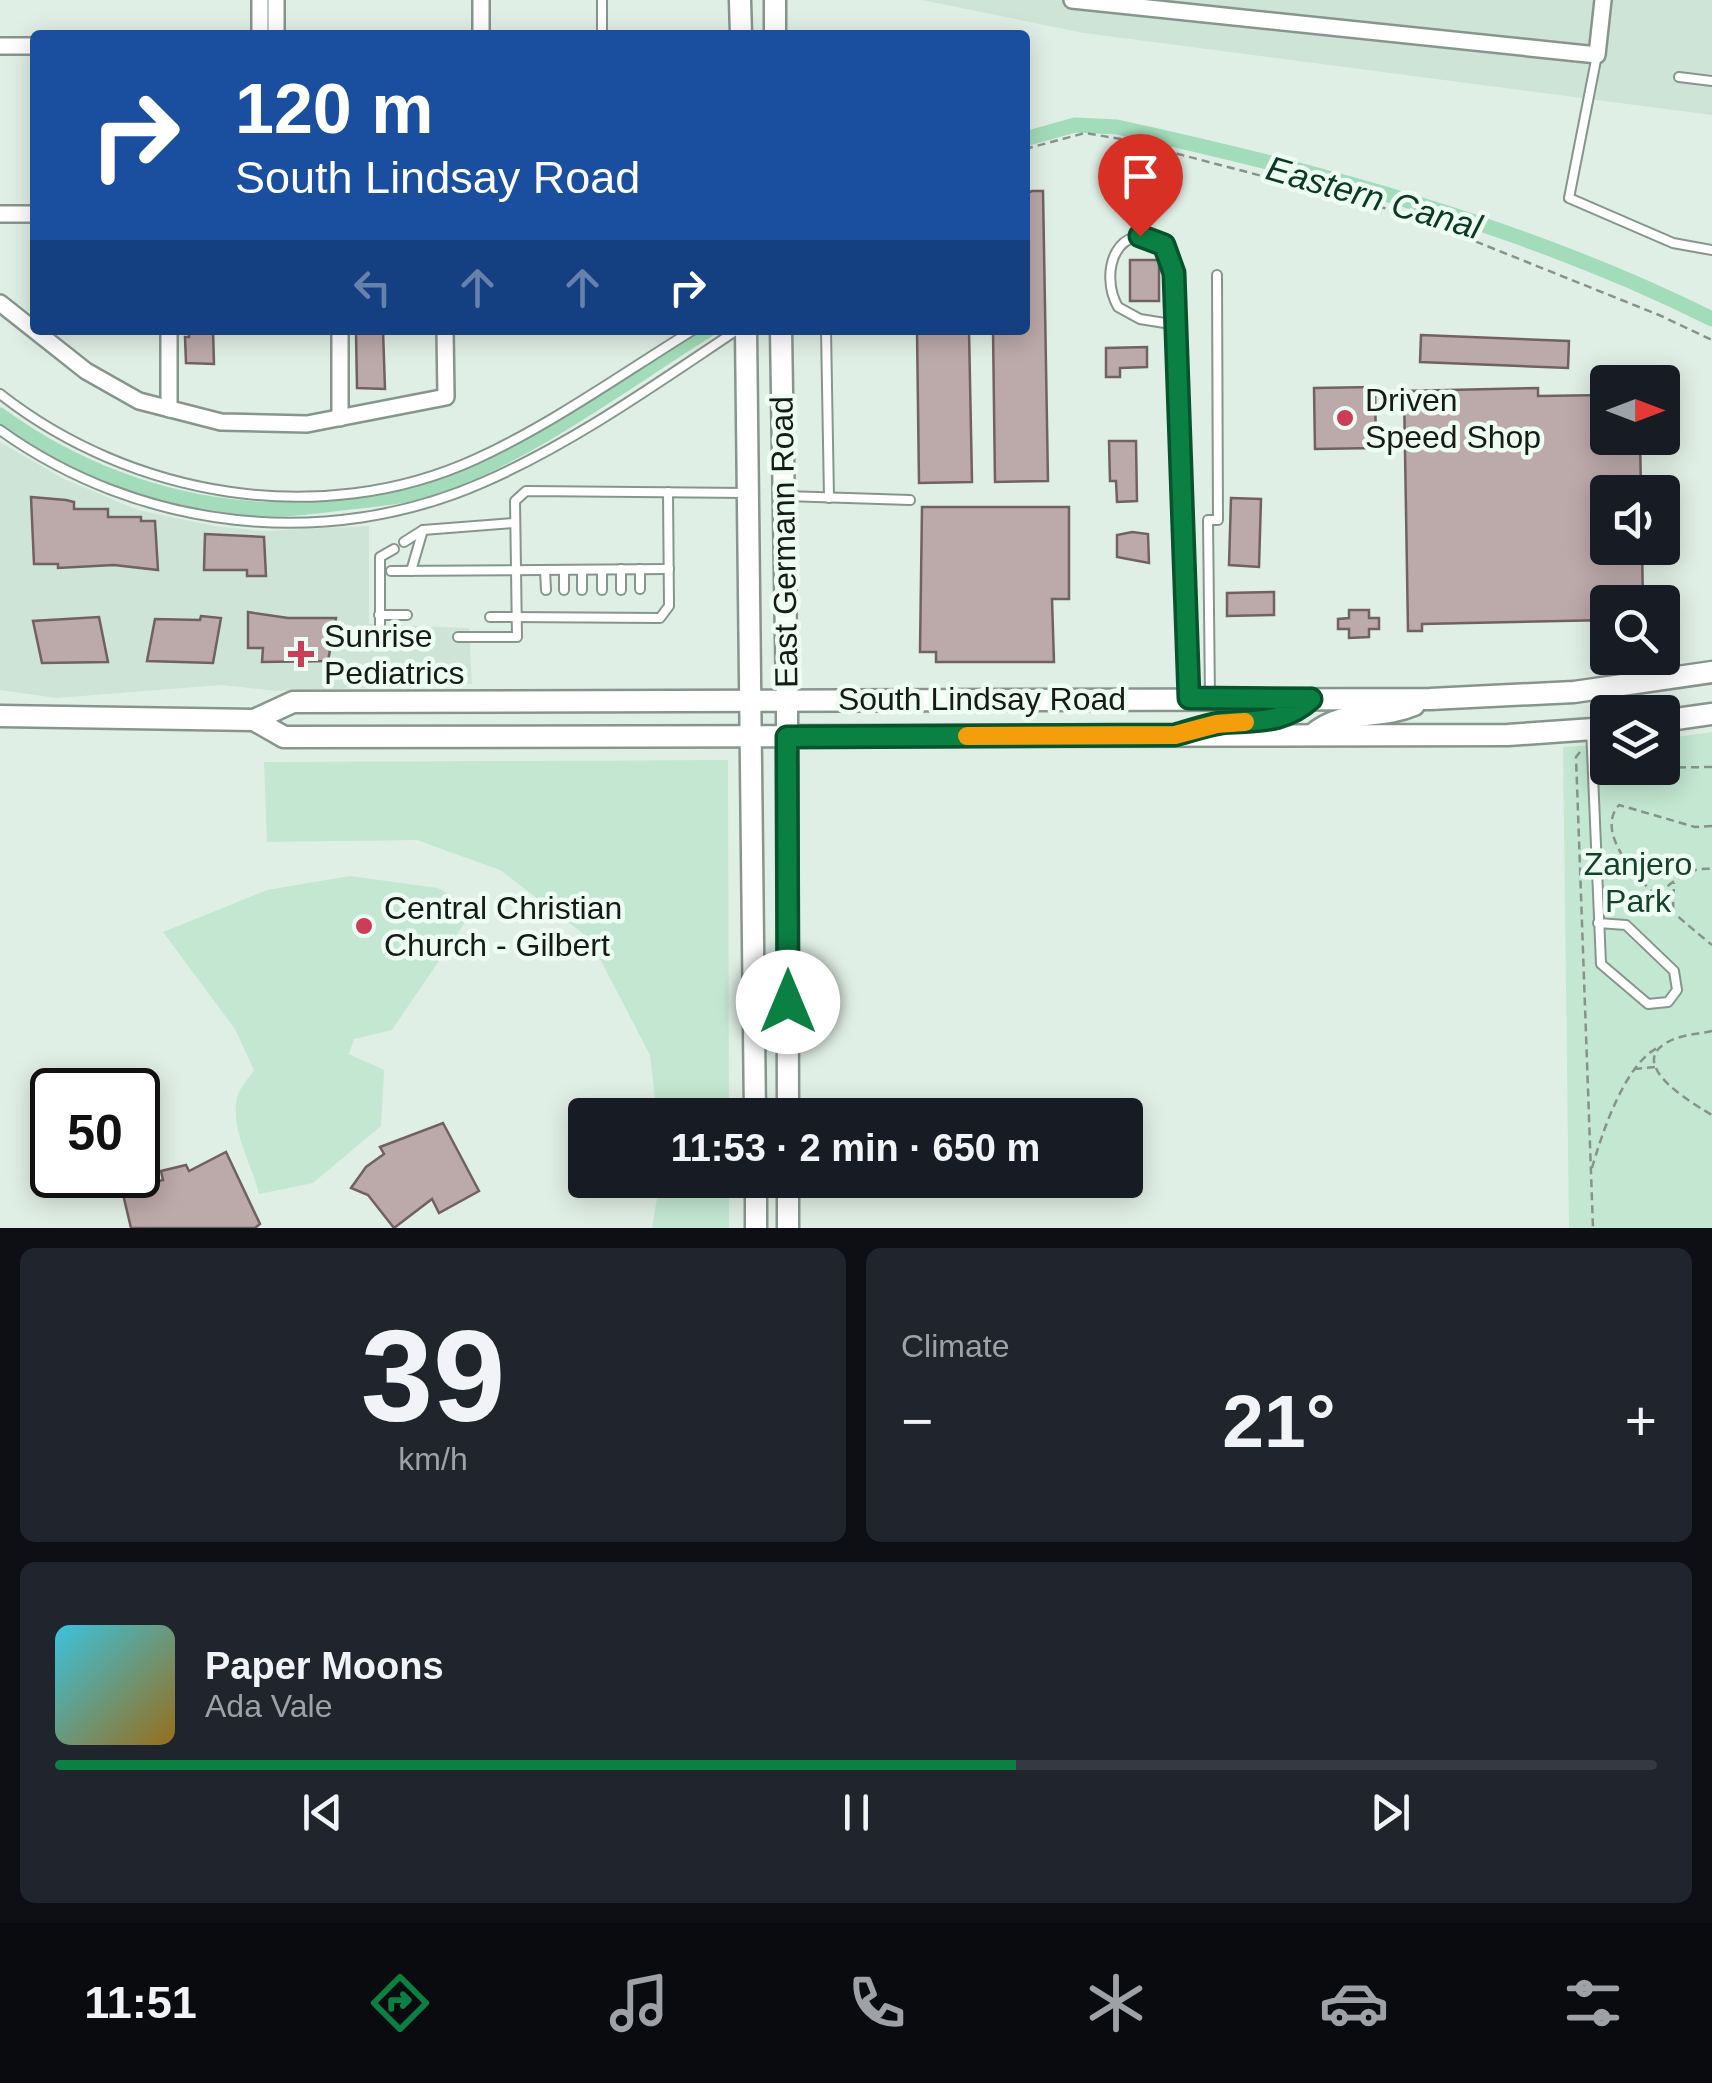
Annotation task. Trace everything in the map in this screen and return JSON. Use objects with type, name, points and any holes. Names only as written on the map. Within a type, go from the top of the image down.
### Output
[{"type":"main road","points":[[740,0],[741,30]]},
{"type":"main road","points":[[775,0],[776,30]]},
{"type":"main road","name":"East Germann Road","points":[[746,335],[755,1098]]},
{"type":"main road","name":"East Germann Road","points":[[780,335],[787,700],[788,1098]]},
{"type":"main road","name":"South Lindsay Road","points":[[0,716],[254,720],[293,702],[1430,699],[1574,692],[1712,672]]},
{"type":"main road","points":[[1175,735],[1217,724],[1280,718],[1295,713],[1311,699]]},
{"type":"main road","points":[[1312,735],[1337,718],[1398,712],[1430,699]]},
{"type":"main road","points":[[1680,718],[1712,714]]},
{"type":"main road","name":"South Lindsay Road","points":[[254,720],[284,737],[1590,737]]},
{"type":"main road","points":[[756,1198],[756,1228]]},
{"type":"main road","points":[[788,1198],[788,1228]]},
{"type":"street","points":[[260,0],[260,30]]},
{"type":"street","points":[[276,0],[276,30]]},
{"type":"street","points":[[481,30],[482,0]]},
{"type":"street","points":[[1072,0],[1598,54],[1603,0]]},
{"type":"street","points":[[0,46],[30,46]]},
{"type":"street","points":[[0,214],[30,214]]},
{"type":"street","points":[[0,303],[30,326]]},
{"type":"street","points":[[41,335],[86,370],[139,402],[222,422],[307,424],[446,396],[445,335]]},
{"type":"street","points":[[169,335],[170,409]]},
{"type":"street","points":[[340,335],[340,418]]},
{"type":"lane","points":[[602,0],[602,30]]},
{"type":"lane","points":[[1598,54],[1569,198],[1673,243],[1712,250]]},
{"type":"lane","points":[[1679,76],[1712,81]]},
{"type":"lane","points":[[1178,326],[1125,314],[1112,296],[1108,278],[1114,256],[1129,239],[1153,238],[1164,245],[1172,258],[1178,326],[1199,698]]},
{"type":"lane","points":[[1199,698],[1208,520],[1218,520],[1217,276]]},
{"type":"lane","points":[[0,394],[72,443],[124,466],[188,486],[272,496],[342,492],[442,473],[476,459],[578,402],[685,335]]},
{"type":"lane","points":[[0,430],[68,472],[150,504],[231,520],[333,522],[403,510],[510,470],[730,335]]},
{"type":"lane","points":[[826,335],[828,498]]},
{"type":"lane","points":[[458,637],[517,636],[514,501],[526,491],[747,493]]},
{"type":"lane","points":[[490,617],[660,618],[669,606],[668,492]]},
{"type":"lane","points":[[784,496],[910,500]]},
{"type":"lane","points":[[404,542],[423,530],[514,523]]},
{"type":"lane","points":[[412,571],[423,530]]},
{"type":"lane","points":[[380,638],[380,557],[394,548]]},
{"type":"lane","points":[[621,569],[621,590]]},
{"type":"lane","points":[[640,569],[640,590]]},
{"type":"lane","points":[[391,571],[669,569]]},
{"type":"lane","points":[[545,570],[546,590]]},
{"type":"lane","points":[[564,570],[564,590]]},
{"type":"lane","points":[[582,570],[582,590]]},
{"type":"lane","points":[[602,570],[602,590]]},
{"type":"lane","points":[[546,604],[546,618]]},
{"type":"lane","points":[[582,604],[583,618]]},
{"type":"lane","points":[[602,604],[602,619]]},
{"type":"lane","points":[[621,604],[621,619]]},
{"type":"lane","points":[[640,604],[641,619]]},
{"type":"lane","points":[[565,605],[565,618]]},
{"type":"lane","points":[[380,614],[407,615]]},
{"type":"lane","points":[[1597,785],[1598,923],[1601,964],[1648,1004],[1668,1002],[1677,990],[1674,970],[1626,925],[1598,923]]},
{"type":"path","points":[[1030,148],[1086,134],[1121,138],[1407,214],[1712,340]]},
{"type":"path","points":[[1590,743],[1576,756],[1593,1228]]},
{"type":"path","points":[[1680,767],[1712,767]]},
{"type":"path","points":[[1712,826],[1695,827],[1633,807],[1615,808],[1610,838],[1656,895],[1712,945]]},
{"type":"path","points":[[1656,895],[1695,868],[1712,869]]},
{"type":"path","points":[[1672,910],[1674,882]]},
{"type":"path","points":[[1591,1170],[1633,1070],[1643,1056],[1660,1046],[1712,1031]]},
{"type":"path","points":[[1660,1046],[1657,1066],[1664,1082],[1678,1097],[1712,1115]]},
{"type":"path","points":[[1633,1070],[1657,1066]]},
{"type":"shaded area","points":[[922,0],[1712,0],[1712,115],[1084,33]]},
{"type":"shaded area","points":[[0,442],[64,479],[138,510],[215,526],[264,531],[369,526],[369,624],[469,628],[472,684],[276,691],[221,685],[57,698],[0,690]]},
{"type":"green space","name":"Zanjero Park","points":[[1712,732],[1712,1228],[1569,1228],[1563,747],[1590,745],[1590,785],[1680,785],[1680,737]]},
{"type":"green space","points":[[728,760],[729,1098],[655,1098],[650,1055],[589,938],[500,870],[417,840],[267,842],[264,762]]},
{"type":"green space","points":[[350,876],[438,888],[474,909],[392,1030],[354,1039],[349,1054],[384,1070],[381,1126],[313,1183],[259,1194],[236,1122],[239,1091],[254,1070],[235,1029],[163,932],[267,890]]},
{"type":"green space","points":[[657,1198],[729,1198],[729,1228],[652,1228]]},
{"type":"building","points":[[1043,191],[1048,481],[995,482],[993,335],[1030,335],[1030,192]]},
{"type":"building","points":[[1130,260],[1159,260],[1159,301],[1130,301]]},
{"type":"building","points":[[213,335],[214,364],[186,363],[185,337]]},
{"type":"building","points":[[356,335],[383,335],[385,389],[357,388]]},
{"type":"building","points":[[917,335],[969,335],[972,482],[919,483]]},
{"type":"building","points":[[1421,335],[1569,341],[1568,368],[1420,362]]},
{"type":"building","points":[[1147,347],[1147,367],[1120,368],[1120,377],[1106,377],[1106,348]]},
{"type":"building","name":"Driven Speed Shop","points":[[1375,387],[1376,448],[1315,449],[1314,388]]},
{"type":"building","points":[[1538,388],[1538,396],[1590,395],[1590,455],[1640,455],[1641,475],[1590,475],[1590,565],[1642,565],[1643,585],[1590,585],[1590,620],[1422,624],[1422,631],[1408,631],[1404,391]]},
{"type":"building","points":[[1109,441],[1136,441],[1137,501],[1117,502],[1116,481],[1110,481]]},
{"type":"building","points":[[31,497],[74,502],[74,509],[108,509],[108,517],[155,521],[158,570],[34,564]]},
{"type":"building","points":[[1231,498],[1261,499],[1259,567],[1229,565]]},
{"type":"building","points":[[922,507],[1069,507],[1069,599],[1052,599],[1054,662],[936,662],[936,652],[920,652]]},
{"type":"building","points":[[205,534],[264,537],[266,576],[247,576],[247,570],[204,570]]},
{"type":"building","points":[[1148,534],[1149,563],[1117,557],[1117,535]]},
{"type":"building","points":[[1274,592],[1274,615],[1227,616],[1227,593]]},
{"type":"building","points":[[1349,610],[1369,610],[1369,618],[1379,618],[1379,629],[1369,629],[1369,637],[1349,638],[1349,629],[1338,629],[1338,619],[1349,618]]},
{"type":"building","points":[[248,612],[288,618],[336,618],[328,661],[262,662],[263,648],[248,648]]},
{"type":"building","points":[[201,616],[221,618],[213,663],[147,661],[155,619],[200,620]]},
{"type":"building","points":[[99,617],[108,662],[42,663],[33,621]]},
{"type":"building","points":[[443,1123],[479,1191],[439,1213],[432,1199],[394,1228],[368,1195],[351,1188],[366,1167],[384,1154],[380,1147]]},
{"type":"building","points":[[226,1152],[260,1224],[255,1228],[131,1228],[124,1198],[160,1198],[161,1171],[186,1165],[189,1171]]},
{"type":"waterway","name":"Eastern Canal","points":[[1030,138],[1075,125],[1117,127],[1269,162],[1495,229],[1569,256],[1712,319]]},
{"type":"waterway","name":"Eastern Canal","points":[[0,415],[85,465],[147,489],[245,508],[311,507],[419,492],[476,471],[578,414],[700,335]]},
{"type":"slow traffic","points":[[967,736],[1175,735],[1217,724],[1245,722]]},
{"type":"place","name":"Driven Speed Shop","points":[[1345,418]]},
{"type":"place","name":"Sunrise Pediatrics","points":[[301,654]]},
{"type":"place","name":"Central Christian Church - Gilbert","points":[[364,926]]},
{"type":"route","points":[[788,1002],[787,737],[1175,735],[1217,724],[1280,718],[1295,713],[1311,699],[1189,698],[1174,273],[1172,258],[1164,245],[1140,236]]}]
